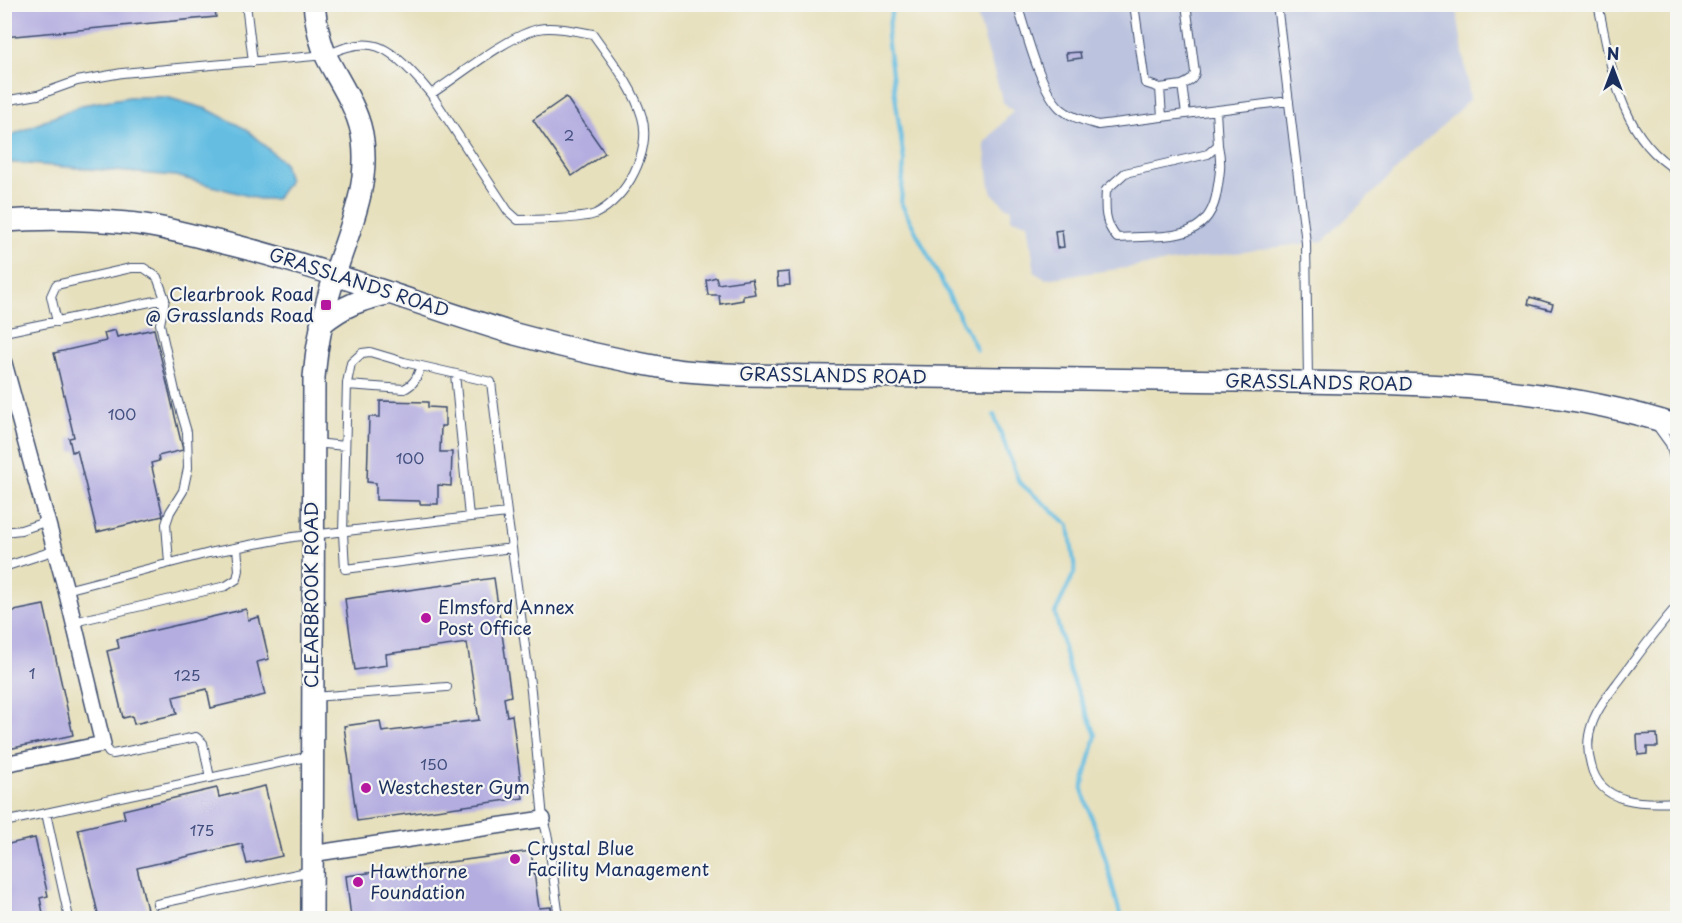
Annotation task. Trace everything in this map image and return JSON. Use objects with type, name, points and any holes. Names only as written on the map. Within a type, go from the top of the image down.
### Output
[{"type":"main road","name":"CLEARBROOK ROAD","points":[[312,918],[314,377],[317,340],[335,273],[361,199],[365,169],[363,139],[355,112],[326,55],[316,26],[314,4]]},
{"type":"main road","name":"GRASSLANDS ROAD","points":[[4,221],[33,219],[128,223],[178,232],[335,273],[517,334],[595,354],[671,369],[743,375],[1429,385],[1529,392],[1580,400],[1651,417],[1677,426]]},
{"type":"main road","points":[[321,324],[341,309],[361,299],[391,293]]},
{"type":"street","points":[[4,363],[56,550],[103,744],[4,764]]},
{"type":"street","points":[[311,862],[543,819]]},
{"type":"lane","points":[[246,4],[253,62]]},
{"type":"lane","points":[[1017,4],[1040,73],[1051,95],[1060,108],[1079,119],[1098,125],[1289,101]]},
{"type":"lane","points":[[1134,4],[1145,83],[1160,88],[1182,85],[1190,81],[1195,72],[1186,4]]},
{"type":"lane","points":[[1277,4],[1306,243],[1308,382]]},
{"type":"lane","points":[[1598,4],[1610,63],[1625,111],[1650,151],[1677,171]]},
{"type":"lane","points":[[4,101],[38,95],[77,81],[122,73],[326,55],[347,46],[372,45],[398,58],[431,94],[508,211],[518,220],[594,214],[615,199],[632,178],[643,153],[643,118],[639,108],[630,88],[593,34],[576,30],[540,29],[515,37],[431,94]]},
{"type":"lane","points":[[1182,85],[1186,114]]},
{"type":"lane","points":[[1160,88],[1162,117]]},
{"type":"lane","points":[[1216,110],[1218,145],[1222,162],[1215,208],[1203,222],[1193,231],[1158,237],[1117,238],[1108,228],[1105,208],[1106,190],[1125,173],[1208,154],[1218,145]]},
{"type":"lane","points":[[57,322],[51,296],[56,285],[131,268],[144,268],[157,277],[165,299],[160,324],[187,432],[188,468],[183,491],[166,524],[169,563]]},
{"type":"lane","points":[[4,332],[165,299]]},
{"type":"lane","points":[[512,548],[345,569],[343,533],[347,385],[351,363],[362,353],[370,352],[491,382],[531,691],[543,819],[548,837],[559,918]]},
{"type":"lane","points":[[347,385],[404,389],[412,385],[421,366]]},
{"type":"lane","points":[[456,374],[470,517]]},
{"type":"lane","points":[[1651,417],[1670,444],[1677,461]]},
{"type":"lane","points":[[313,443],[345,446]]},
{"type":"lane","points":[[66,590],[237,548],[313,536],[507,513]]},
{"type":"lane","points":[[4,532],[21,530],[48,521]]},
{"type":"lane","points":[[74,622],[226,586],[237,579],[239,570],[237,548]]},
{"type":"lane","points":[[4,567],[56,550]]},
{"type":"lane","points":[[1677,605],[1609,695],[1592,724],[1587,747],[1593,776],[1604,790],[1621,799],[1650,804],[1677,802]]},
{"type":"lane","points":[[312,697],[447,687]]},
{"type":"lane","points":[[103,744],[109,753],[113,754],[196,737],[203,743],[210,778]]},
{"type":"lane","points":[[4,822],[311,756]]},
{"type":"lane","points":[[46,813],[69,918]]},
{"type":"lane","points":[[157,904],[311,862]]},
{"type":"shaded area","points":[[974,5],[1456,5],[1470,99],[1323,241],[1045,279],[1035,273],[1028,223],[1011,219],[1011,208],[1006,207],[992,193],[990,187],[984,143],[1013,111],[1003,102]]},
{"type":"water","points":[[129,97],[166,97],[207,109],[246,129],[284,163],[289,181],[276,199],[259,199],[176,176],[5,162],[5,138],[82,105]]},
{"type":"building","points":[[4,4],[214,4],[216,17],[4,37]]},
{"type":"building","points":[[1080,52],[1081,58],[1067,60],[1066,53]]},
{"type":"building","points":[[566,97],[605,153],[572,176],[533,120]]},
{"type":"building","points":[[1062,230],[1064,247],[1057,248],[1055,231]]},
{"type":"building","points":[[789,272],[790,285],[778,286],[777,273]]},
{"type":"building","points":[[716,277],[718,284],[752,279],[755,294],[743,296],[743,300],[720,304],[719,295],[708,295],[706,280]]},
{"type":"building","points":[[1530,297],[1553,304],[1551,310],[1528,304]]},
{"type":"building","points":[[154,329],[183,450],[158,456],[159,461],[151,463],[163,516],[97,532],[77,450],[72,452],[69,438],[74,437],[54,353],[106,341],[104,333],[115,330],[117,337]]},
{"type":"building","points":[[380,401],[428,402],[428,407],[445,408],[445,426],[441,426],[440,452],[452,452],[451,486],[438,485],[438,504],[420,504],[420,501],[376,500],[376,483],[367,482],[369,417],[380,417]]},
{"type":"building","points":[[494,578],[511,696],[504,698],[507,716],[512,715],[523,798],[357,821],[344,726],[380,721],[382,732],[479,720],[467,643],[386,654],[387,665],[355,670],[345,599]]},
{"type":"building","points":[[44,605],[73,735],[4,750],[4,613]]},
{"type":"building","points":[[246,609],[248,620],[259,617],[269,659],[257,662],[265,695],[211,708],[207,689],[173,697],[177,714],[134,724],[132,716],[123,718],[107,651],[119,648],[117,639]]},
{"type":"building","points":[[1657,734],[1658,747],[1647,747],[1647,754],[1638,755],[1637,735]]},
{"type":"building","points":[[265,786],[282,856],[247,864],[242,844],[137,868],[149,918],[99,918],[78,829],[125,818],[123,810],[217,788],[219,797]]},
{"type":"building","points":[[35,838],[48,896],[40,898],[44,918],[4,918],[4,845]]},
{"type":"building","points":[[531,851],[539,908],[551,907],[552,918],[504,918],[503,915],[475,918],[351,918],[346,876]]},
{"type":"waterway","points":[[893,4],[887,37],[904,161],[901,203],[977,350]]},
{"type":"waterway","points":[[994,415],[1019,482],[1069,525],[1075,571],[1055,613],[1070,673],[1096,735],[1082,789],[1105,857],[1121,918]]},
{"type":"place","name":"Clearbrook Road @ Grasslands Road","points":[[326,305]]},
{"type":"place","name":"Elmsford Annex Post Office","points":[[426,618]]},
{"type":"place","name":"Westchester Gym","points":[[366,788]]},
{"type":"place","name":"Crystal Blue Facility Management","points":[[515,859]]},
{"type":"place","name":"Hawthorne Foundation","points":[[358,882]]}]
